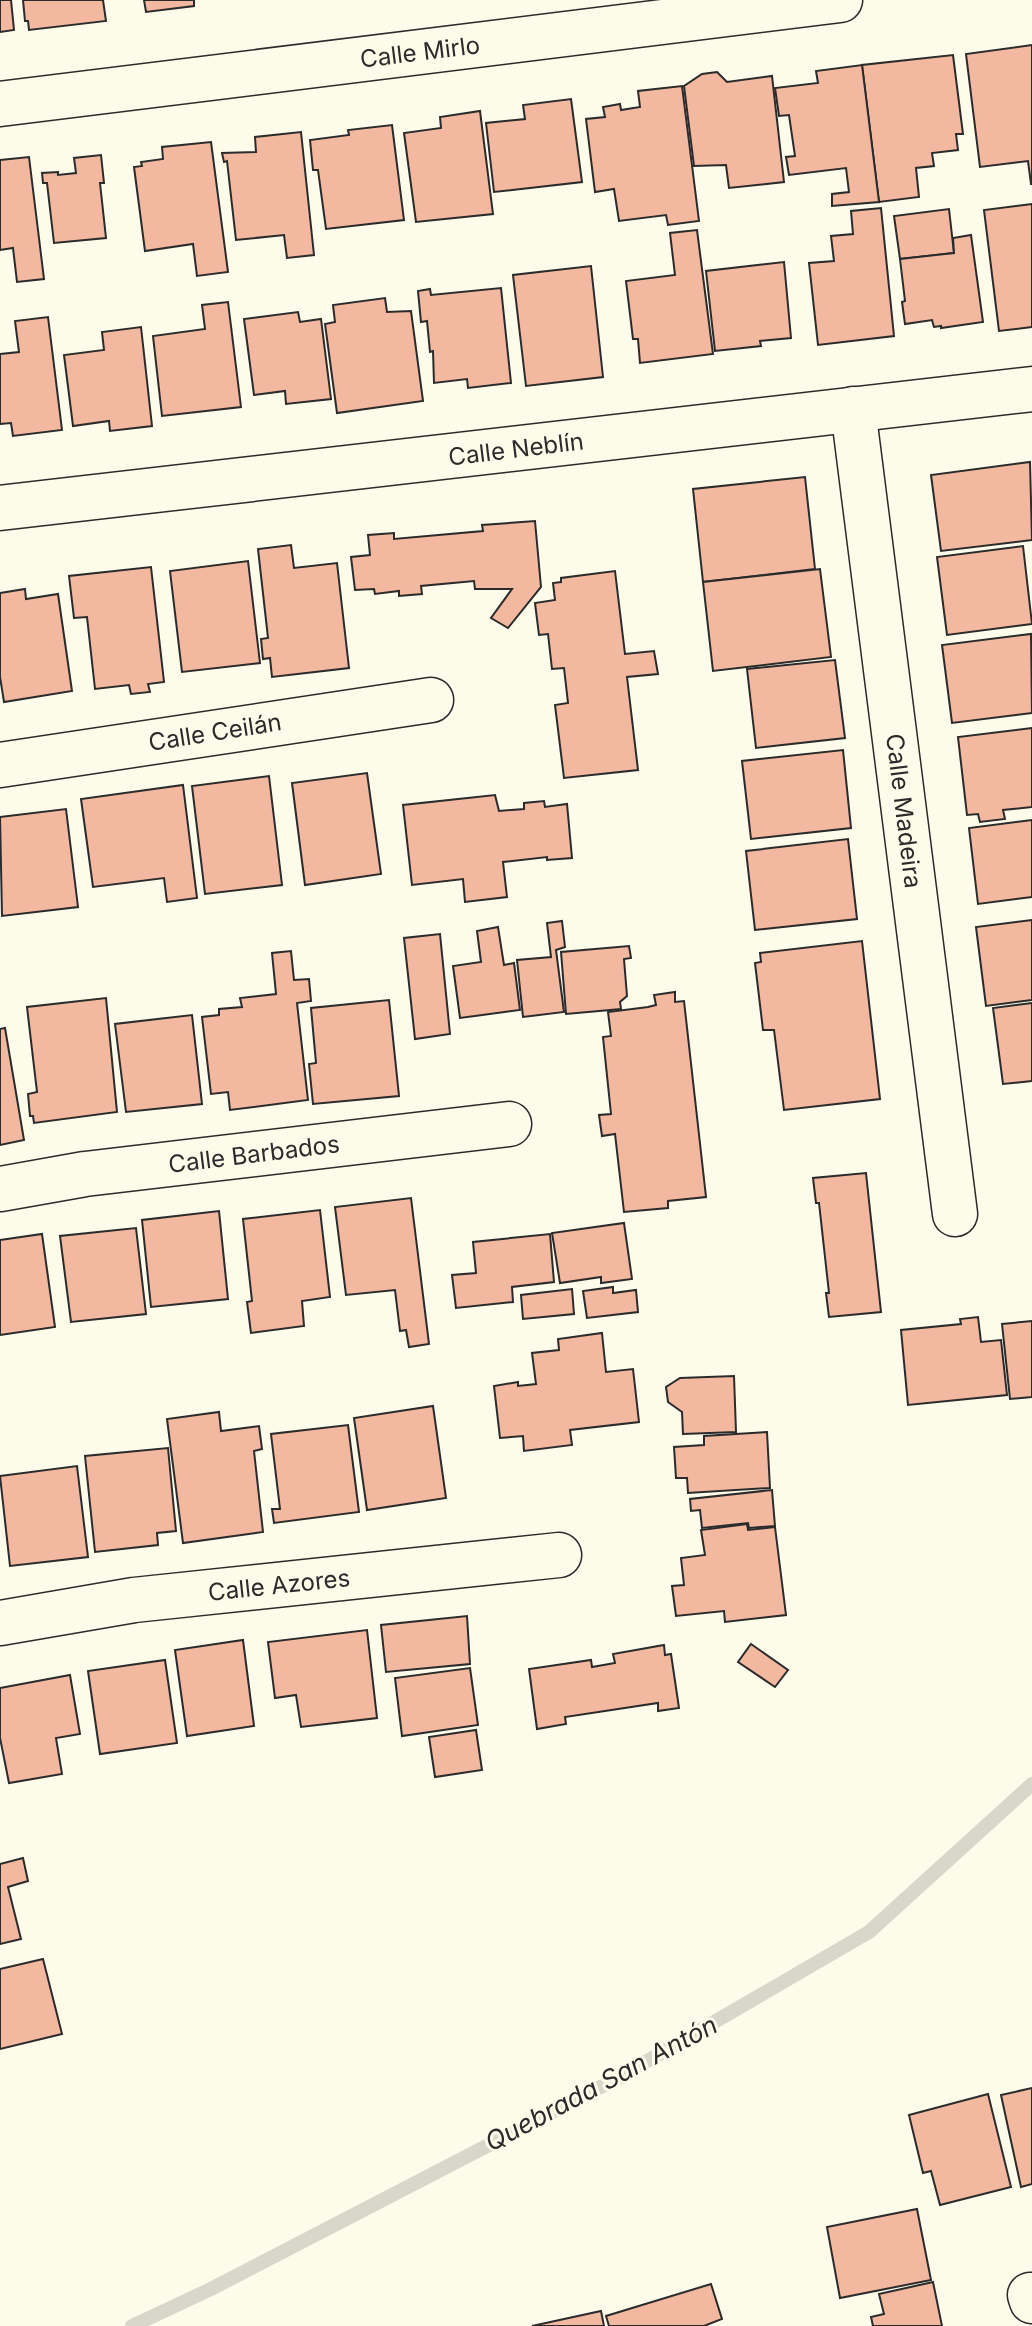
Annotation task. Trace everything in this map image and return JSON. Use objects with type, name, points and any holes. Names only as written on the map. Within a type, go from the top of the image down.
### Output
[{"type":"street","name":"Calle Mirlo","points":[[0,104],[840,0]]},
{"type":"street","name":"Calle Neblín","points":[[0,508],[1032,389]]},
{"type":"street","name":"Calle Madeira","points":[[853,409],[955,1214]]},
{"type":"street","name":"Calle Ceilán","points":[[0,765],[431,700]]},
{"type":"street","name":"Calle Barbados","points":[[0,1189],[85,1174],[509,1124]]},
{"type":"street","name":"Calle Azores","points":[[0,1623],[134,1600],[559,1555]]},
{"type":"building","points":[[0,0],[11,0],[14,30],[0,32]]},
{"type":"building","points":[[23,0],[103,0],[106,21],[29,30]]},
{"type":"building","points":[[144,0],[194,0],[194,6],[146,12]]},
{"type":"building","points":[[1032,45],[1031,184],[1028,161],[980,167],[966,54]]},
{"type":"building","points":[[953,55],[963,134],[956,134],[958,150],[932,153],[934,166],[916,168],[919,197],[879,202],[862,65]]},
{"type":"building","points":[[862,65],[879,202],[832,206],[832,194],[849,192],[846,168],[789,175],[786,157],[795,156],[789,115],[779,116],[775,88],[818,83],[816,71]]},
{"type":"building","points":[[717,72],[727,82],[772,76],[784,182],[729,188],[726,165],[694,166],[684,86],[702,74]]},
{"type":"building","points":[[682,86],[699,221],[668,225],[666,215],[619,221],[614,189],[595,192],[586,119],[605,117],[603,107],[620,104],[621,110],[640,107],[638,91]]},
{"type":"building","points":[[571,99],[582,182],[494,192],[486,123],[525,119],[523,105]]},
{"type":"building","points":[[480,111],[493,214],[416,222],[404,133],[441,128],[440,117]]},
{"type":"building","points":[[392,125],[404,220],[326,229],[318,170],[313,170],[310,140],[349,135],[348,130]]},
{"type":"building","points":[[301,132],[314,255],[287,258],[284,235],[236,240],[227,161],[224,162],[222,153],[256,152],[255,137]]},
{"type":"building","points":[[211,142],[228,272],[197,276],[193,244],[145,251],[134,167],[142,166],[141,162],[163,159],[162,147]]},
{"type":"building","points":[[101,155],[104,183],[100,183],[106,238],[54,243],[47,183],[43,183],[42,173],[76,173],[74,158]]},
{"type":"building","points":[[29,157],[44,279],[17,282],[13,248],[0,250],[0,160]]},
{"type":"building","points":[[1032,204],[1032,327],[999,331],[984,210]]},
{"type":"building","points":[[881,208],[894,336],[818,345],[809,263],[834,261],[831,236],[853,234],[851,211]]},
{"type":"building","points":[[949,209],[954,253],[900,259],[894,216]]},
{"type":"building","points":[[697,230],[713,354],[640,363],[638,339],[633,339],[626,281],[675,275],[670,233]]},
{"type":"building","points":[[971,235],[983,322],[941,328],[934,327],[932,320],[905,324],[900,259],[954,253],[953,238]]},
{"type":"building","points":[[784,262],[791,338],[760,341],[761,346],[715,351],[706,271]]},
{"type":"building","points":[[591,266],[603,377],[526,386],[513,275]]},
{"type":"building","points":[[501,288],[511,383],[468,388],[467,379],[434,383],[433,351],[430,352],[427,321],[421,322],[418,291],[430,289],[431,295]]},
{"type":"building","points":[[385,298],[387,312],[411,311],[423,401],[337,413],[325,324],[335,322],[333,305]]},
{"type":"building","points":[[228,302],[241,407],[162,416],[153,336],[205,329],[202,305]]},
{"type":"building","points":[[298,312],[300,322],[321,319],[331,399],[286,404],[285,391],[254,395],[244,319]]},
{"type":"building","points":[[48,317],[62,430],[13,436],[11,423],[0,424],[0,354],[19,352],[15,321]]},
{"type":"building","points":[[141,327],[152,426],[110,431],[109,421],[73,426],[64,355],[104,350],[102,332]]},
{"type":"building","points":[[1030,462],[1032,540],[941,551],[931,475]]},
{"type":"building","points":[[805,477],[815,569],[703,582],[693,489]]},
{"type":"building","points":[[535,521],[541,587],[508,628],[491,618],[512,589],[475,589],[474,581],[421,586],[422,594],[399,596],[399,591],[375,594],[374,589],[355,590],[351,557],[370,555],[368,535],[394,533],[394,539],[483,531],[482,525]]},
{"type":"building","points":[[291,545],[294,568],[337,563],[349,668],[272,677],[270,658],[263,659],[261,639],[268,638],[258,549]]},
{"type":"building","points":[[1023,546],[1032,624],[947,635],[937,557]]},
{"type":"building","points":[[248,561],[260,663],[182,672],[170,571]]},
{"type":"building","points":[[151,567],[164,682],[148,684],[150,692],[131,694],[129,685],[95,689],[87,617],[74,618],[69,576]]},
{"type":"building","points":[[820,569],[831,657],[713,671],[703,582]]},
{"type":"building","points":[[615,571],[625,654],[654,651],[658,674],[627,677],[638,770],[564,778],[555,705],[568,703],[564,668],[552,669],[548,634],[539,635],[535,603],[555,600],[553,583],[561,582],[561,578]]},
{"type":"building","points":[[25,589],[26,599],[58,594],[72,691],[4,702],[0,677],[0,593]]},
{"type":"building","points":[[1031,634],[1032,713],[952,723],[942,645]]},
{"type":"building","points":[[835,660],[845,738],[756,748],[747,669]]},
{"type":"building","points":[[1032,728],[1032,807],[1003,810],[1005,819],[980,822],[978,814],[967,815],[958,737]]},
{"type":"building","points":[[843,750],[851,828],[751,839],[742,761]]},
{"type":"building","points":[[367,773],[381,874],[305,885],[292,783]]},
{"type":"building","points":[[269,776],[282,885],[205,894],[192,786]]},
{"type":"building","points":[[183,785],[197,898],[167,902],[164,878],[93,887],[81,799]]},
{"type":"building","points":[[495,795],[499,811],[524,809],[524,803],[544,801],[545,807],[567,804],[572,858],[547,860],[547,857],[503,862],[507,897],[465,902],[463,879],[412,885],[403,805]]},
{"type":"building","points":[[66,809],[78,907],[2,916],[0,817]]},
{"type":"building","points":[[1032,820],[1032,897],[978,904],[969,828]]},
{"type":"building","points":[[848,839],[857,919],[755,930],[746,851]]},
{"type":"building","points":[[1032,920],[1032,1000],[986,1006],[976,927]]},
{"type":"building","points":[[562,921],[565,947],[556,950],[564,1012],[523,1017],[517,960],[551,957],[547,923]]},
{"type":"building","points":[[498,927],[504,965],[514,963],[520,1010],[460,1018],[453,966],[481,962],[477,931]]},
{"type":"building","points":[[440,934],[450,1034],[415,1039],[404,938]]},
{"type":"building","points":[[862,941],[880,1099],[784,1110],[774,1030],[763,1030],[755,963],[761,962],[760,953]]},
{"type":"building","points":[[629,946],[631,958],[624,959],[627,996],[620,1002],[621,1009],[566,1014],[561,952]]},
{"type":"building","points":[[291,951],[294,980],[309,979],[311,1001],[297,1003],[308,1100],[230,1110],[228,1092],[211,1094],[202,1017],[219,1015],[219,1009],[242,1007],[240,998],[276,994],[272,953]]},
{"type":"building","points":[[675,992],[675,1002],[684,1001],[706,1197],[668,1201],[668,1208],[624,1212],[615,1134],[602,1136],[599,1115],[611,1114],[603,1037],[611,1036],[608,1012],[656,1005],[654,995]]},
{"type":"building","points":[[106,998],[117,1112],[34,1123],[33,1116],[30,1116],[28,1094],[37,1092],[27,1007]]},
{"type":"building","points":[[389,1000],[399,1096],[313,1104],[309,1064],[316,1063],[311,1008]]},
{"type":"building","points":[[1032,1003],[1032,1081],[1003,1084],[993,1008]]},
{"type":"building","points":[[192,1015],[202,1104],[126,1112],[115,1024]]},
{"type":"building","points":[[5,1028],[24,1140],[0,1145],[0,1029]]},
{"type":"building","points":[[866,1173],[881,1312],[829,1317],[819,1203],[816,1203],[813,1178]]},
{"type":"building","points":[[411,1198],[429,1344],[409,1347],[406,1330],[400,1331],[395,1290],[346,1295],[335,1207]]},
{"type":"building","points":[[320,1210],[330,1297],[302,1301],[304,1326],[251,1333],[247,1302],[252,1301],[243,1219]]},
{"type":"building","points":[[219,1211],[228,1299],[151,1307],[142,1220]]},
{"type":"building","points":[[624,1223],[632,1279],[601,1283],[601,1277],[560,1283],[552,1233]]},
{"type":"building","points":[[136,1228],[146,1314],[71,1322],[60,1236]]},
{"type":"building","points":[[42,1234],[55,1327],[0,1335],[0,1240]]},
{"type":"building","points":[[550,1234],[554,1282],[512,1287],[513,1302],[456,1308],[452,1275],[476,1273],[473,1242]]},
{"type":"building","points":[[613,1287],[613,1293],[636,1290],[638,1312],[587,1318],[583,1291]]},
{"type":"building","points":[[572,1289],[574,1314],[523,1319],[521,1295]]},
{"type":"building","points":[[978,1317],[981,1342],[1001,1340],[1007,1395],[908,1405],[901,1330],[961,1324],[960,1319]]},
{"type":"building","points":[[1032,1321],[1032,1397],[1010,1399],[1002,1324]]},
{"type":"building","points":[[602,1333],[606,1372],[633,1369],[639,1422],[570,1430],[572,1445],[524,1451],[523,1436],[500,1438],[494,1386],[518,1382],[518,1386],[536,1384],[532,1353],[559,1350],[558,1339]]},
{"type":"building","points":[[734,1376],[736,1432],[683,1434],[682,1412],[668,1402],[666,1387],[680,1378]]},
{"type":"building","points":[[433,1406],[446,1498],[367,1510],[354,1418]]},
{"type":"building","points":[[219,1412],[221,1431],[259,1426],[262,1449],[254,1451],[263,1532],[183,1543],[167,1419]]},
{"type":"building","points":[[348,1425],[359,1512],[274,1523],[272,1509],[280,1509],[271,1434]]},
{"type":"building","points":[[767,1432],[770,1488],[688,1493],[687,1478],[676,1478],[674,1447],[704,1445],[704,1436]]},
{"type":"building","points":[[168,1448],[176,1531],[157,1533],[158,1545],[95,1552],[85,1456]]},
{"type":"building","points":[[77,1466],[88,1557],[10,1566],[0,1476]]},
{"type":"building","points":[[772,1490],[775,1526],[749,1528],[748,1523],[702,1528],[700,1510],[691,1511],[690,1499]]},
{"type":"building","points":[[747,1524],[748,1530],[775,1527],[786,1615],[725,1622],[724,1611],[676,1616],[672,1586],[684,1585],[681,1558],[705,1555],[701,1530]]},
{"type":"building","points":[[467,1616],[470,1664],[386,1672],[381,1625]]},
{"type":"building","points":[[367,1630],[377,1718],[301,1727],[296,1695],[275,1698],[268,1642]]},
{"type":"building","points":[[243,1640],[254,1726],[187,1736],[175,1650]]},
{"type":"building","points":[[751,1644],[788,1670],[775,1687],[738,1662]]},
{"type":"building","points":[[664,1645],[665,1655],[671,1654],[679,1708],[658,1711],[658,1703],[565,1717],[566,1724],[537,1729],[529,1669],[591,1660],[592,1667],[615,1663],[613,1654]]},
{"type":"building","points":[[165,1660],[177,1743],[100,1754],[88,1671]]},
{"type":"building","points":[[470,1668],[478,1725],[402,1736],[395,1678]]},
{"type":"building","points":[[70,1675],[80,1734],[56,1738],[62,1774],[9,1783],[0,1738],[0,1688]]},
{"type":"building","points":[[476,1730],[482,1770],[435,1777],[429,1737]]},
{"type":"building","points":[[23,1858],[28,1881],[8,1887],[21,1939],[0,1944],[0,1864]]},
{"type":"building","points":[[43,1959],[62,2034],[0,2049],[0,1969]]},
{"type":"building","points":[[1032,2088],[1032,2184],[1021,2187],[1001,2095]]},
{"type":"building","points":[[988,2094],[1011,2187],[940,2205],[931,2171],[923,2173],[909,2115]]},
{"type":"building","points":[[917,2209],[931,2280],[840,2298],[827,2227]]},
{"type":"building","points":[[933,2282],[942,2326],[873,2326],[871,2317],[884,2314],[879,2294]]},
{"type":"building","points":[[711,2284],[722,2319],[704,2326],[609,2326],[606,2316]]},
{"type":"building","points":[[601,2311],[604,2326],[532,2326]]},
{"type":"waterway","name":"Quebrada San Antón","points":[[132,2326],[211,2289],[618,2078],[869,1932],[1032,1784]]}]
